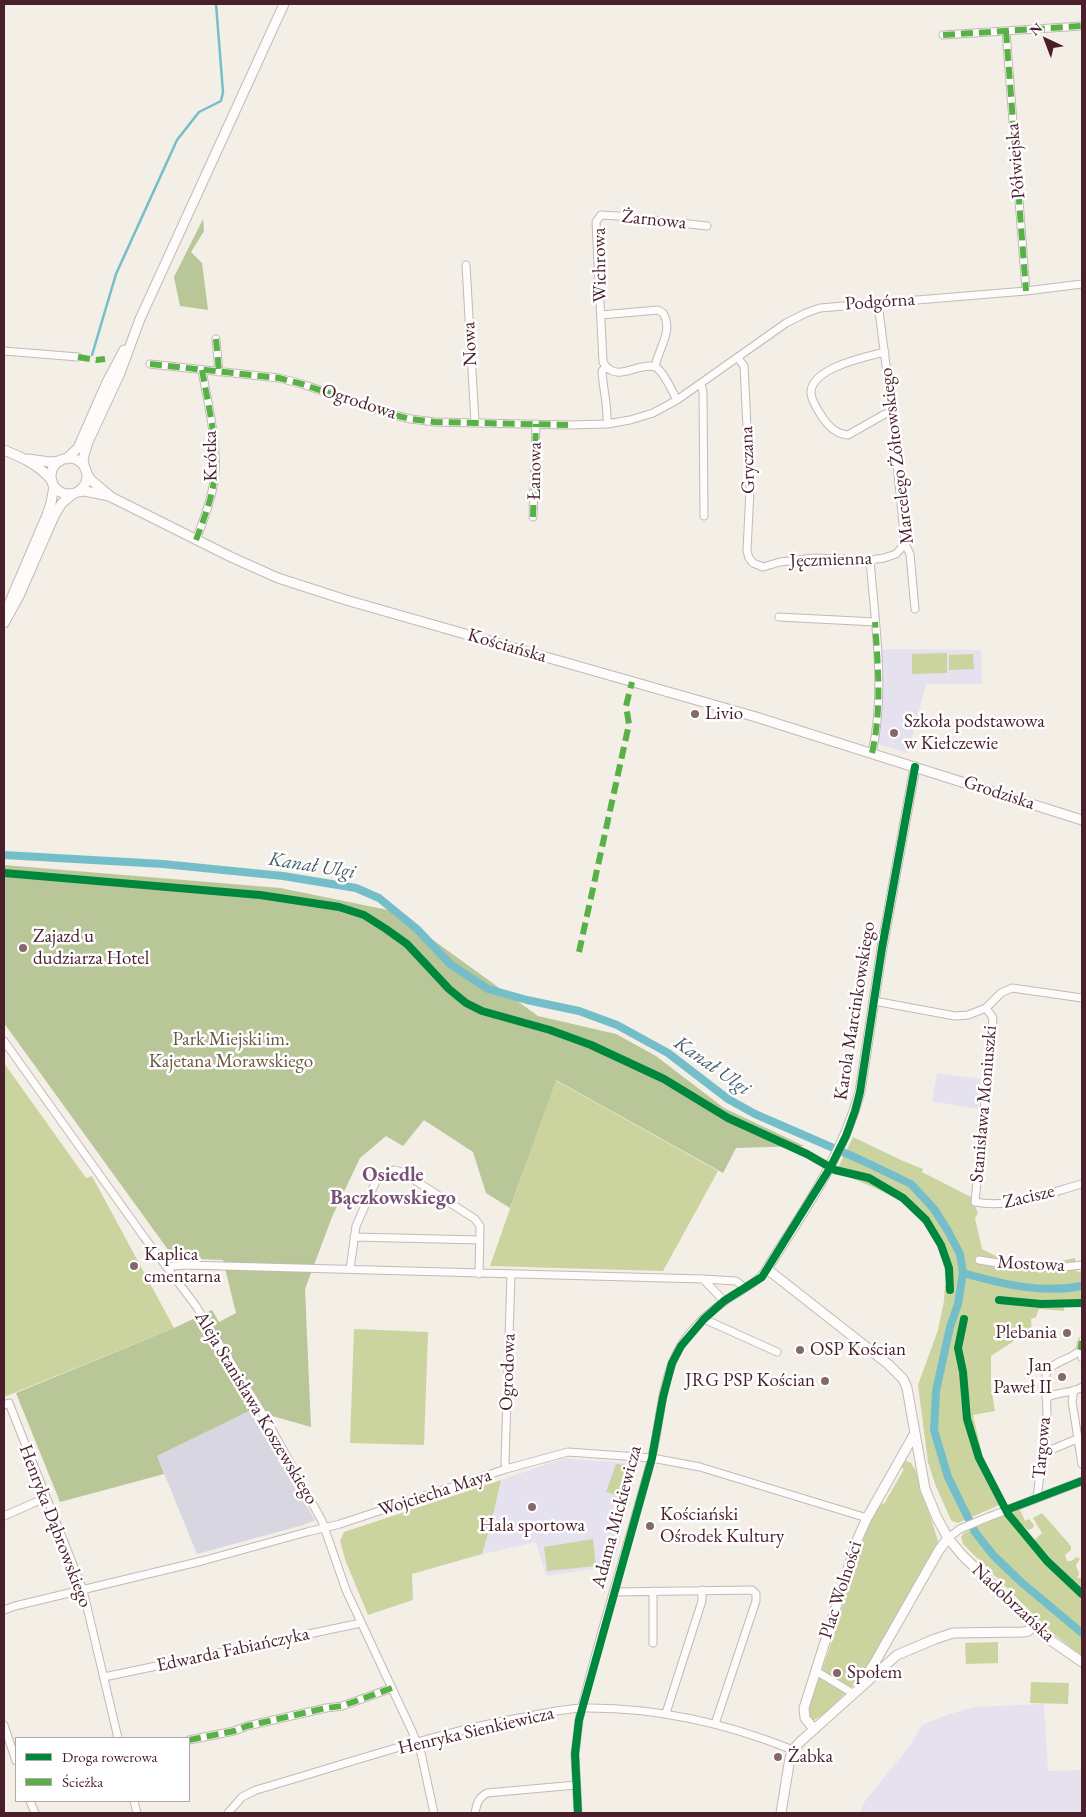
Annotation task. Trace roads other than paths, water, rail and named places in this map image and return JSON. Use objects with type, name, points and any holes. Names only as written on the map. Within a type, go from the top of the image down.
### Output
[{"type":"main road","points":[[4,616],[47,515],[51,503],[54,467],[78,448],[107,382],[140,319],[284,4]]},
{"type":"main road","points":[[4,623],[19,596],[55,514],[62,503],[85,484],[86,471],[83,459],[88,442],[120,373],[140,319]]},
{"type":"main road","points":[[4,450],[24,458],[47,473],[62,492],[75,493]]},
{"type":"main road","points":[[24,458],[50,462],[75,460],[86,471]]},
{"type":"main road","name":"Kościańska","points":[[86,471],[91,480],[110,497]]},
{"type":"main road","name":"Kościańska","points":[[75,493],[86,491],[110,497],[263,572],[311,589],[756,718],[915,767]]},
{"type":"main road","name":"Grodziska","points":[[915,767],[1082,820]]},
{"type":"main road","name":"Karola Marcinkowskiego","points":[[767,1270],[832,1165],[845,1138],[860,1092],[902,832],[915,767]]},
{"type":"main road","name":"Nadobrzańska","points":[[767,1270],[897,1372],[903,1379],[907,1388],[920,1468],[931,1503],[948,1538],[962,1555],[1035,1625],[1082,1662]]},
{"type":"main road","name":"Plac Wolności","points":[[814,1729],[803,1713],[858,1538],[867,1518],[915,1433]]},
{"type":"main road","points":[[902,1457],[908,1457],[920,1468]]},
{"type":"main road","points":[[854,1694],[939,1550],[948,1538]]},
{"type":"main road","points":[[781,1813],[793,1750],[897,1655],[953,1633],[1022,1632],[1028,1631],[1035,1625]]},
{"type":"main road","points":[[885,1644],[886,1649],[897,1655]]},
{"type":"street","points":[[943,35],[1082,26]]},
{"type":"street","name":"Półwiejska","points":[[1006,31],[1026,291]]},
{"type":"street","name":"Żarnowa","points":[[600,215],[707,226]]},
{"type":"street","name":"Wichrowa","points":[[600,215],[596,222],[603,362],[606,367]]},
{"type":"street","name":"Nowa","points":[[466,265],[474,423]]},
{"type":"street","name":"Podgórna","points":[[568,425],[607,424],[646,415],[677,400],[701,385],[786,323],[806,313],[833,306],[1026,291],[1082,284]]},
{"type":"street","name":"Marcelego Żółtowskiego","points":[[878,303],[892,412],[905,544],[910,554],[915,609]]},
{"type":"street","name":"Wichrowa","points":[[601,315],[658,310],[663,313],[666,327],[665,340],[655,367]]},
{"type":"street","points":[[216,339],[219,372]]},
{"type":"street","points":[[4,351],[78,357]]},
{"type":"street","points":[[884,352],[849,361],[821,375],[814,382],[811,393],[813,400],[828,424],[836,432],[842,434],[848,435],[892,412]]},
{"type":"street","name":"Gryczana","points":[[738,358],[744,366],[750,489],[747,551],[753,563]]},
{"type":"street","name":"Ogrodowa","points":[[150,364],[279,378],[411,419],[435,422],[568,425]]},
{"type":"street","points":[[607,424],[608,409],[602,371],[606,367],[621,372],[648,366],[655,367],[660,371],[677,400]]},
{"type":"street","name":"Krótka","points":[[196,540],[206,515],[215,474],[214,442],[202,370]]},
{"type":"street","points":[[701,385],[704,392],[704,516]]},
{"type":"street","name":"Łanowa","points":[[533,517],[536,424]]},
{"type":"street","name":"Jęczmienna","points":[[753,563],[763,567],[780,562],[814,558],[870,560],[896,554],[905,544]]},
{"type":"street","points":[[870,560],[880,699],[878,724],[872,753]]},
{"type":"street","points":[[779,617],[874,622]]},
{"type":"street","points":[[874,1001],[956,1016],[986,1008],[1001,992],[1012,988],[1082,998]]},
{"type":"street","name":"Stanisława Moniuszki","points":[[976,1202],[993,1018],[986,1008]]},
{"type":"street","name":"Aleja Stanisława Koszewskiego","points":[[4,1041],[196,1306],[270,1425],[325,1528],[346,1590],[417,1743],[434,1813]]},
{"type":"street","points":[[350,1269],[356,1226],[376,1181],[394,1170],[402,1172],[475,1219],[480,1226],[480,1274]]},
{"type":"street","name":"Zacisze","points":[[976,1202],[989,1205],[1015,1202],[1082,1184]]},
{"type":"street","points":[[354,1237],[480,1240]]},
{"type":"street","name":"Mostowa","points":[[979,1260],[1021,1267],[1047,1268],[1082,1264]]},
{"type":"street","points":[[169,1268],[187,1265],[703,1279],[736,1281],[745,1288]]},
{"type":"street","name":"Adama Mickiewicza","points":[[578,1813],[576,1735],[581,1708],[652,1458],[663,1397],[672,1363],[681,1346],[704,1319],[724,1302],[758,1280],[767,1270]]},
{"type":"street","name":"Ogrodowa","points":[[506,1469],[511,1274]]},
{"type":"street","points":[[703,1279],[724,1302]]},
{"type":"street","points":[[704,1319],[778,1352]]},
{"type":"street","points":[[1082,1340],[1080,1350],[1082,1358]]},
{"type":"street","name":"Targowa","points":[[1037,1498],[1046,1417],[1046,1374],[1048,1369],[1073,1356],[1080,1350]]},
{"type":"street","points":[[1046,1398],[1053,1394],[1074,1390],[1082,1386]]},
{"type":"street","points":[[1074,1390],[1072,1401],[1082,1464]]},
{"type":"street","name":"Henryka Dąbrowskiego","points":[[6,1404],[83,1590],[118,1737]]},
{"type":"street","points":[[1042,1455],[1077,1439]]},
{"type":"street","name":"Wojciecha Maya","points":[[4,1610],[202,1562],[325,1528],[506,1469],[568,1452],[652,1458],[700,1466],[867,1518]]},
{"type":"street","points":[[948,1538],[962,1528],[1082,1481]]},
{"type":"street","points":[[4,1516],[45,1498]]},
{"type":"street","points":[[666,1713],[702,1601],[702,1590]]},
{"type":"street","points":[[614,1592],[752,1590],[756,1594],[756,1600],[715,1724]]},
{"type":"street","points":[[653,1591],[653,1642]]},
{"type":"street","name":"Edwarda Fabiańczyka","points":[[104,1678],[361,1623]]},
{"type":"street","points":[[816,1671],[854,1694]]},
{"type":"street","points":[[190,1740],[326,1708],[342,1706],[392,1688]]},
{"type":"street","name":"Henryka Sienkiewicza","points":[[228,1813],[242,1797],[256,1790],[475,1727],[581,1708],[666,1713],[715,1724],[793,1750]]},
{"type":"street","points":[[4,1725],[15,1757]]},
{"type":"street","points":[[475,1813],[480,1797],[487,1793],[576,1785]]},
{"type":"waterway","points":[[92,355],[116,274],[177,140],[199,112],[221,101],[223,92],[216,4]]},
{"type":"waterway","name":"Kanał Ulgi","points":[[4,855],[163,864],[283,876],[356,888],[379,898],[417,929],[450,964],[488,989],[527,1000],[579,1011],[617,1025],[668,1053],[728,1099],[755,1114],[911,1184],[934,1209],[948,1231],[960,1254],[963,1273],[958,1304],[950,1327],[936,1391],[934,1430],[948,1477],[975,1532],[993,1555],[1021,1582],[1082,1633]]},
{"type":"waterway","points":[[963,1273],[1022,1287],[1052,1289],[1082,1286]]},
{"type":"place","name":"Livio","points":[[695,714]]},
{"type":"place","name":"Szkoła podstawowa w Kiełczewie","points":[[894,733]]},
{"type":"place","name":"Zajazd u dudziarza Hotel","points":[[23,948]]},
{"type":"place","name":"Kaplica cmentarna","points":[[134,1266]]},
{"type":"place","name":"Plebania","points":[[1067,1333]]},
{"type":"place","name":"OSP Kościan","points":[[800,1350]]},
{"type":"place","name":"Jan Paweł II","points":[[1062,1377]]},
{"type":"place","name":"JRG PSP Kościan","points":[[825,1381]]},
{"type":"place","name":"Hala sportowa","points":[[532,1507]]},
{"type":"place","name":"Kościański Ośrodek Kultury","points":[[650,1526]]},
{"type":"place","name":"Społem","points":[[837,1673]]},
{"type":"place","name":"Żabka","points":[[778,1757]]},
{"type":"district","name":"Osiedle Bączkowskiego","points":[[393,1188]]},
{"type":"park label","name":"Park Miejski im. Kajetana Morawskiego","points":[[231,1051]]}]
